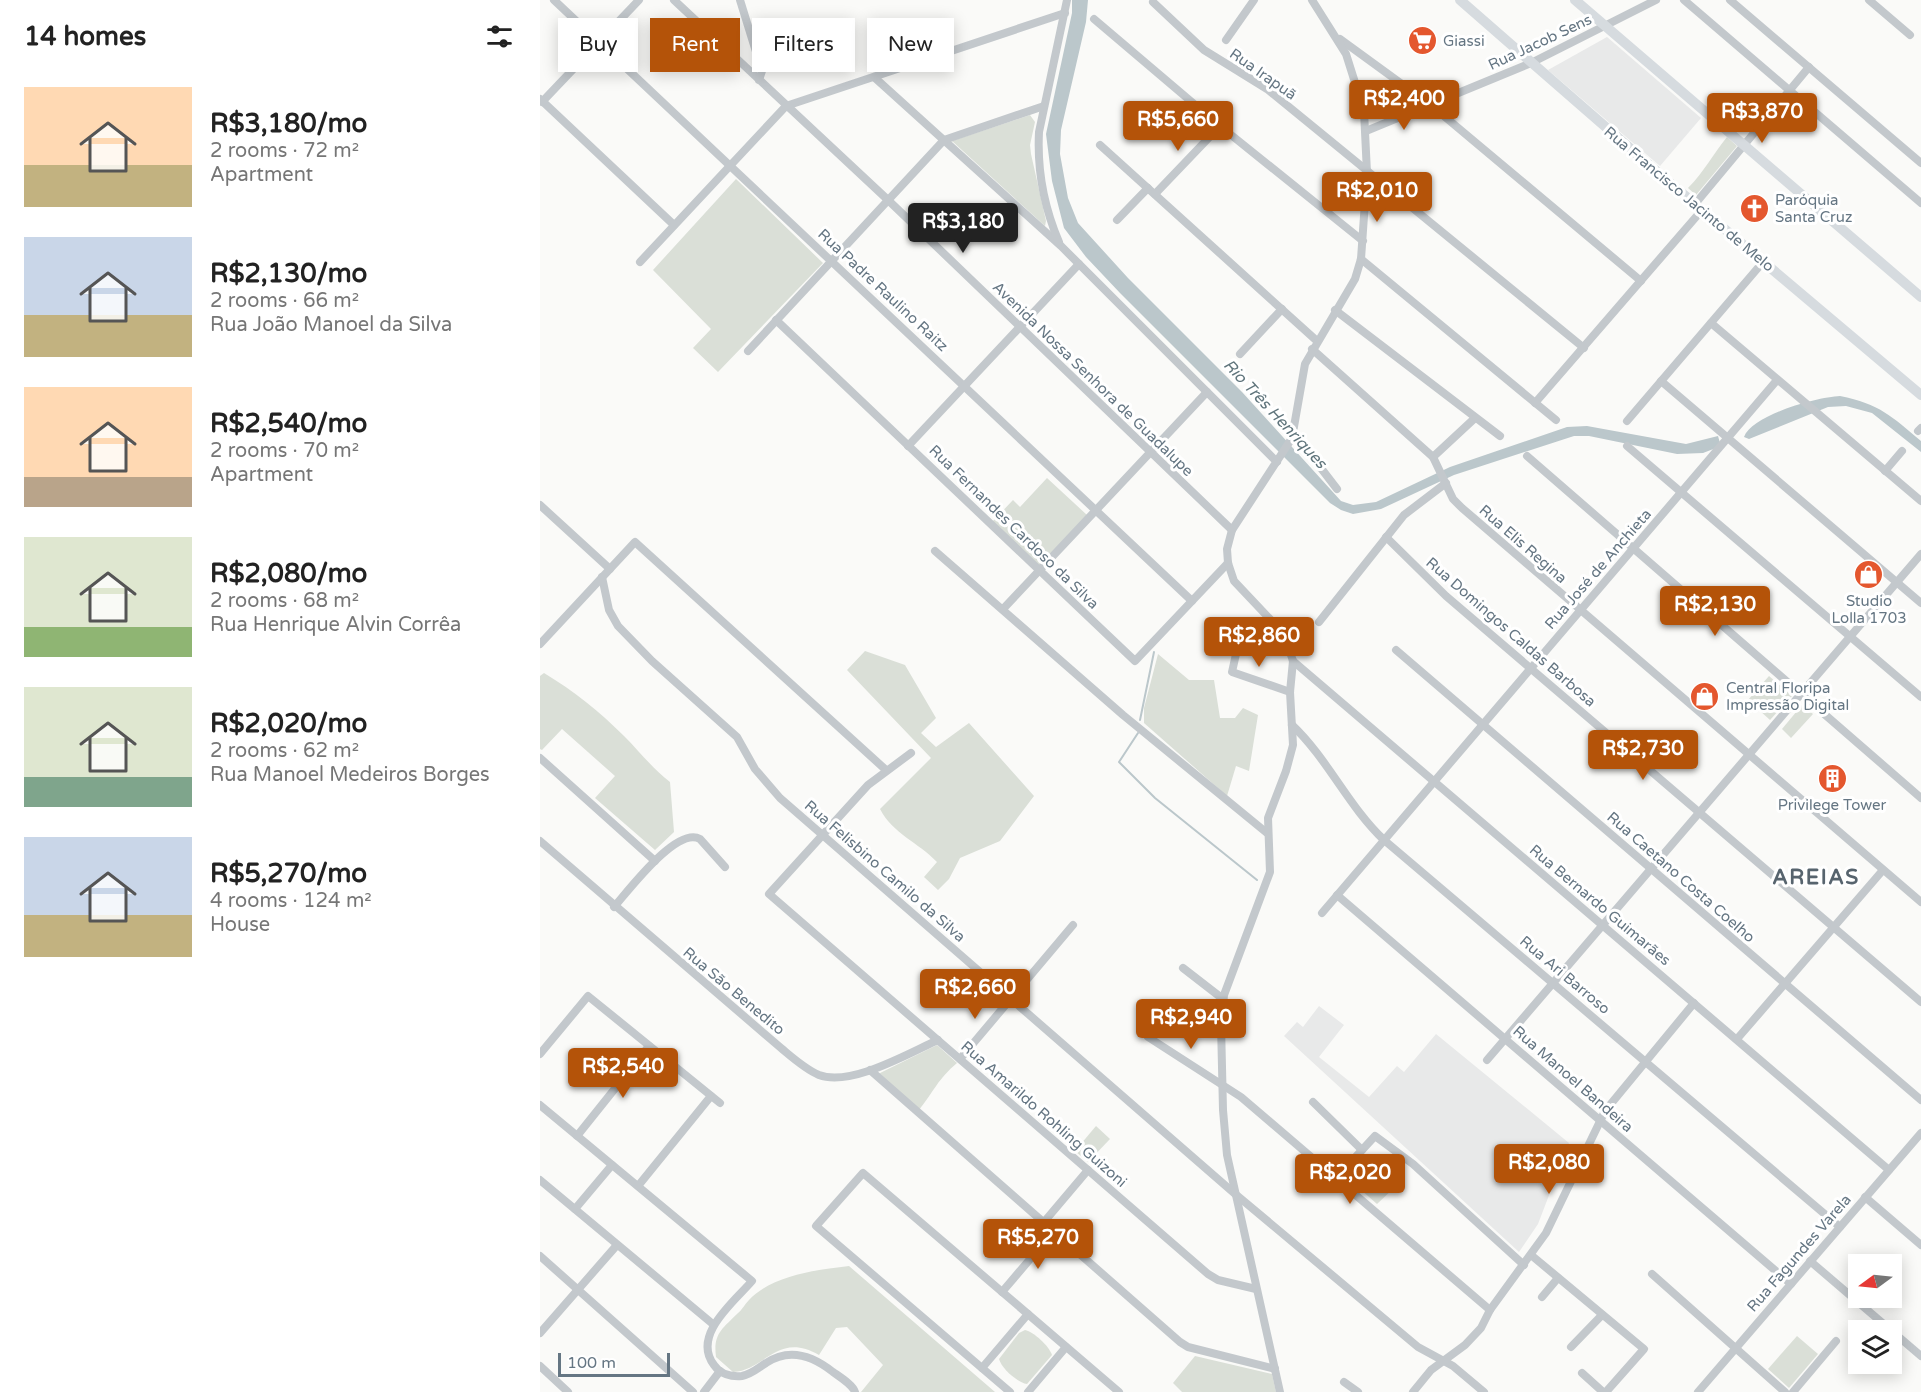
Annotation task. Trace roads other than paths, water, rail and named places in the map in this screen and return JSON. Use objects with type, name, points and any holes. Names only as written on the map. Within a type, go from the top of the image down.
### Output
[{"type":"main road","name":"Rua Francisco Jacinto de Melo","points":[[1460,0],[1763,262],[1921,395]]},
{"type":"main road","points":[[1575,0],[1921,297]]},
{"type":"street","name":"Rua Padre Raulino Raitz","points":[[554,0],[574,18]]},
{"type":"street","points":[[622,18],[639,0]]},
{"type":"street","name":"Avenida Nossa Senhora de Guadalupe","points":[[674,0],[888,200],[1232,530]]},
{"type":"street","points":[[740,0],[762,71],[759,80]]},
{"type":"street","points":[[1061,246],[1046,204],[1039,168],[1039,132],[1067,0]]},
{"type":"street","points":[[1226,40],[1254,0]]},
{"type":"street","points":[[1280,1392],[1234,1193],[1225,1141],[1222,1084],[1223,999],[1270,872],[1267,832],[1270,810],[1293,745],[1290,692],[1293,661],[1284,634],[1234,581],[1228,564],[1228,543],[1232,530],[1290,442],[1294,433],[1302,376],[1315,345],[1355,279],[1361,259],[1367,173],[1364,111],[1353,70],[1336,37],[1312,0]]},
{"type":"street","name":"Rua Jacob Sens","points":[[1366,131],[1432,106],[1531,63],[1656,0]]},
{"type":"street","points":[[1684,0],[1921,203]]},
{"type":"street","points":[[1730,0],[1921,163]]},
{"type":"street","points":[[1869,0],[1910,35]]},
{"type":"street","name":"Rua Irapuã","points":[[1153,2],[1204,50],[1242,76],[1267,89],[1584,348]]},
{"type":"street","points":[[640,262],[786,106],[1065,13]]},
{"type":"street","points":[[1094,19],[1220,126],[1363,241]]},
{"type":"street","points":[[1336,37],[1432,106],[1641,281]]},
{"type":"street","points":[[1536,404],[1641,281],[1743,146],[1809,67]]},
{"type":"street","points":[[570,72],[541,101],[674,225]]},
{"type":"street","name":"Rua Padre Raulino Raitz","points":[[632,72],[1192,601]]},
{"type":"street","points":[[874,77],[1061,246],[1278,460]]},
{"type":"street","points":[[748,351],[944,140],[1044,106]]},
{"type":"street","points":[[1117,220],[1220,126]]},
{"type":"street","points":[[1100,145],[1282,309],[1315,345],[1435,460],[1475,418]]},
{"type":"street","points":[[1361,259],[1556,420]]},
{"type":"street","points":[[1627,421],[1763,262]]},
{"type":"street","points":[[908,446],[1079,264]]},
{"type":"street","points":[[1240,354],[1282,309]]},
{"type":"street","points":[[1335,310],[1500,436]]},
{"type":"street","name":"Rua Fernandes Cardoso da Silva","points":[[776,320],[1135,661],[1228,564]]},
{"type":"street","points":[[1711,323],[1921,501]]},
{"type":"street","name":"Rua José de Anchieta","points":[[1322,913],[1777,380]]},
{"type":"street","points":[[1661,381],[1921,603]]},
{"type":"street","points":[[1004,608],[1207,392]]},
{"type":"street","points":[[1294,433],[1337,489]]},
{"type":"street","points":[[1627,446],[1921,697]]},
{"type":"street","points":[[1885,471],[1902,451]]},
{"type":"street","points":[[1527,456],[1921,798]]},
{"type":"street","name":"Rua Elis Regina","points":[[1435,460],[1453,499],[1462,508],[1921,903]]},
{"type":"street","points":[[1319,622],[1411,507],[1445,481]]},
{"type":"street","points":[[540,505],[610,569]]},
{"type":"street","name":"Rua Domingos Caldas Barbosa","points":[[1386,537],[1446,596],[1921,1002]]},
{"type":"street","points":[[540,644],[635,542],[886,770]]},
{"type":"street","points":[[935,551],[1004,608],[1123,715],[1267,832]]},
{"type":"street","points":[[1487,1060],[1921,554]]},
{"type":"street","name":"Rua Felisbino Camilo da Silva","points":[[602,577],[609,610],[618,626],[652,661],[736,737],[770,788],[1234,1193],[1418,1347],[1442,1360],[1485,1392]]},
{"type":"street","points":[[1240,636],[1232,672],[1290,692]]},
{"type":"street","name":"Rua Caetano Costa Coelho","points":[[1395,650],[1921,1100]]},
{"type":"street","name":"Rua Bernardo Guimarães","points":[[1293,661],[1889,1170]]},
{"type":"street","name":"Rua Ari Barroso","points":[[1292,725],[1305,739],[1357,813],[1384,840],[1840,1227]]},
{"type":"street","points":[[823,835],[886,770],[910,753]]},
{"type":"street","points":[[540,758],[655,861]]},
{"type":"street","name":"Rua Amarildo Rohling Guizoni","points":[[823,835],[769,894],[1214,1279],[1256,1289]]},
{"type":"street","points":[[615,907],[655,861],[674,844],[696,837],[725,867]]},
{"type":"street","name":"Rua São Benedito","points":[[540,841],[801,1065],[829,1077],[847,1076],[870,1070],[938,1040]]},
{"type":"street","points":[[1737,1040],[1882,870]]},
{"type":"street","name":"Rua Manoel Bandeira","points":[[1337,895],[1791,1284]]},
{"type":"street","points":[[960,1059],[1073,925]]},
{"type":"street","points":[[1184,968],[1223,999]]},
{"type":"street","points":[[540,1054],[588,996],[720,1103]]},
{"type":"street","points":[[1413,1392],[1442,1360],[1473,1337],[1546,1233],[1599,1120],[1694,1003]]},
{"type":"street","points":[[1148,1037],[1222,1084],[1337,1177],[1490,1310]]},
{"type":"street","points":[[577,1136],[650,1046]]},
{"type":"street","points":[[870,1070],[1180,1342],[1188,1347],[1275,1370]]},
{"type":"street","points":[[638,1186],[711,1096]]},
{"type":"street","points":[[1313,1102],[1362,1149]]},
{"type":"street","points":[[540,1105],[752,1281],[708,1335],[707,1348],[712,1363],[720,1371],[734,1376],[748,1375],[778,1356],[806,1355],[815,1358],[856,1391]]},
{"type":"street","points":[[1337,1177],[1375,1136],[1413,1164],[1524,1265]]},
{"type":"street","name":"Rua Fagundes Varela","points":[[1698,1392],[1920,1136]]},
{"type":"street","points":[[575,1209],[612,1165]]},
{"type":"street","points":[[1044,1222],[1088,1170]]},
{"type":"street","points":[[1010,1392],[816,1226],[863,1173],[1119,1392]]},
{"type":"street","points":[[540,1180],[714,1325]]},
{"type":"street","points":[[1865,1197],[1921,1245]]},
{"type":"street","points":[[1002,1292],[1054,1231]]},
{"type":"street","points":[[540,1333],[617,1245]]},
{"type":"street","points":[[1531,1255],[1644,1349],[1605,1392],[1582,1373]]},
{"type":"street","points":[[540,1256],[693,1392]]},
{"type":"street","points":[[1810,1261],[1921,1356]]},
{"type":"street","points":[[1652,1274],[1785,1392]]},
{"type":"street","points":[[1542,1297],[1558,1278]]},
{"type":"street","points":[[982,1368],[1028,1314]]},
{"type":"street","points":[[1571,1347],[1602,1315]]},
{"type":"street","points":[[1793,1392],[1836,1341]]},
{"type":"street","points":[[1028,1392],[1066,1347]]},
{"type":"street","points":[[540,1366],[568,1392]]},
{"type":"street","points":[[704,1392],[720,1371]]},
{"type":"street","points":[[1344,1382],[1358,1392]]},
{"type":"waterway","points":[[1140,720],[1154,652]]},
{"type":"waterway","points":[[1138,733],[1119,762],[1155,798],[1257,880]]},
{"type":"place","name":"Giassi","points":[[1422,41]]},
{"type":"place","name":"Paróquia Santa Cruz","points":[[1754,209]]},
{"type":"place","name":"Studio Lolla 1703","points":[[1869,574]]},
{"type":"place","name":"Central Floripa Impressão Digital","points":[[1705,697]]},
{"type":"place","name":"Privilege Tower","points":[[1832,778]]},
{"type":"district","name":"AREIAS","points":[[1816,877]]},
{"type":"water label","name":"Rio Três Henriques","points":[[1275,414]]}]
